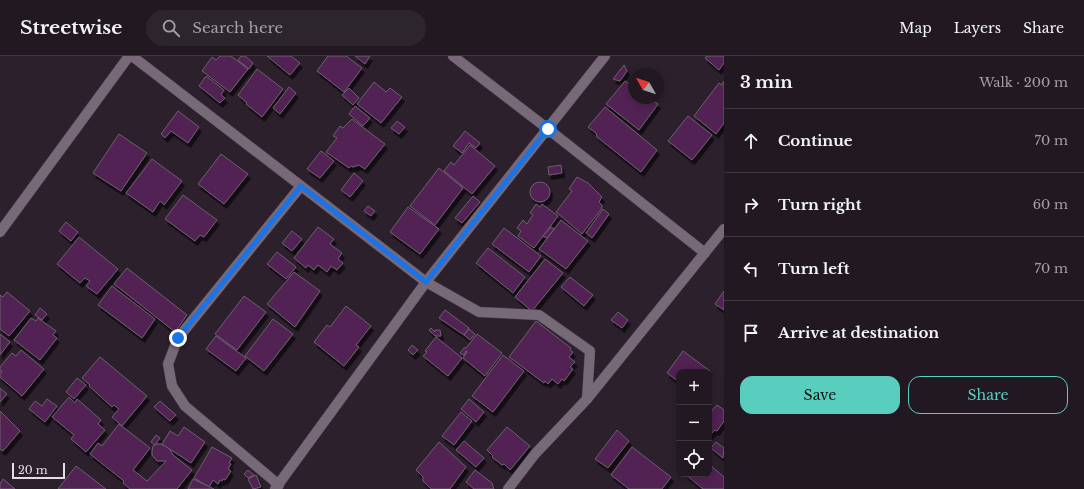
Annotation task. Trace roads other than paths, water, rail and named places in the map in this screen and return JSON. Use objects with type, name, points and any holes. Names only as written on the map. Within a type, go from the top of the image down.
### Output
[{"type":"street","points":[[0,232],[130,56],[426,282],[479,312],[539,316],[590,351],[587,399]]},
{"type":"street","points":[[453,56],[705,253]]},
{"type":"street","points":[[301,186],[178,338],[168,364],[172,386],[185,406],[277,487],[426,282],[605,56]]},
{"type":"street","points":[[508,489],[535,454],[587,399],[724,229]]}]
